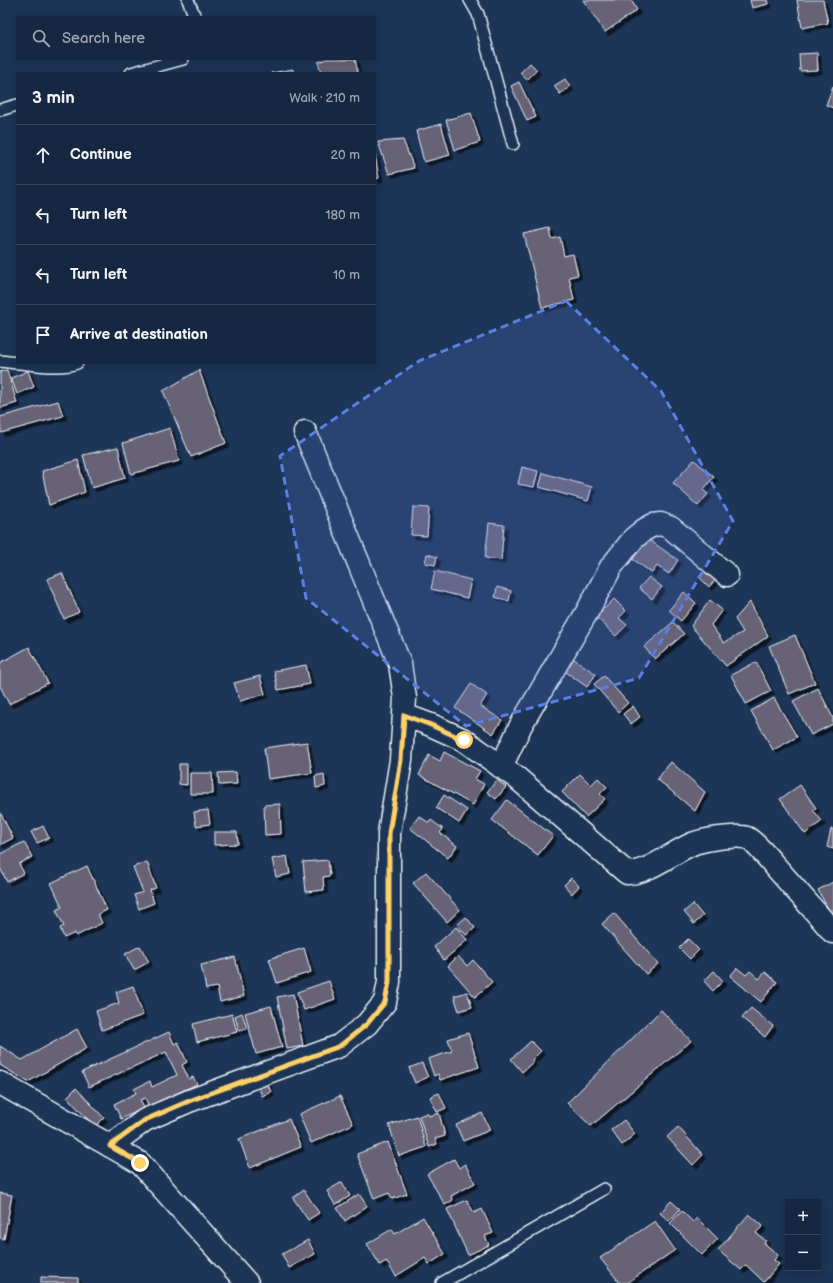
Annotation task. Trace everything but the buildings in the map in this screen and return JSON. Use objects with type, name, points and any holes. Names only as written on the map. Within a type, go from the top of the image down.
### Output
[{"type":"street","points":[[110,1146],[145,1120],[160,1113],[340,1046],[367,1024],[385,1002],[389,982],[389,833],[401,760],[405,698],[400,664],[305,432]]},
{"type":"street","points":[[501,767],[521,725],[587,612],[611,567],[634,538],[653,525],[661,524],[671,528],[727,575]]},
{"type":"street","points":[[404,715],[464,740],[517,778],[627,873],[635,873],[661,861],[691,844],[727,837],[740,836],[748,838],[833,932]]},
{"type":"street","points":[[0,1083],[140,1163],[247,1283]]},
{"type":"lane","points":[[188,0],[195,16]]},
{"type":"lane","points":[[470,0],[478,14],[513,144]]},
{"type":"lane","points":[[135,72],[179,60]]},
{"type":"lane","points":[[0,110],[16,105]]},
{"type":"lane","points":[[0,361],[16,363]]},
{"type":"lane","points":[[26,364],[71,366],[75,364]]},
{"type":"lane","points":[[442,1283],[604,1189]]},
{"type":"highlighted area","points":[[566,301],[661,391],[733,521],[639,678],[466,726],[306,598],[280,456],[419,361]]},
{"type":"route","points":[[140,1163],[110,1146],[145,1120],[189,1101],[340,1046],[367,1024],[385,1002],[389,982],[389,833],[401,760],[404,715],[464,740]]}]
